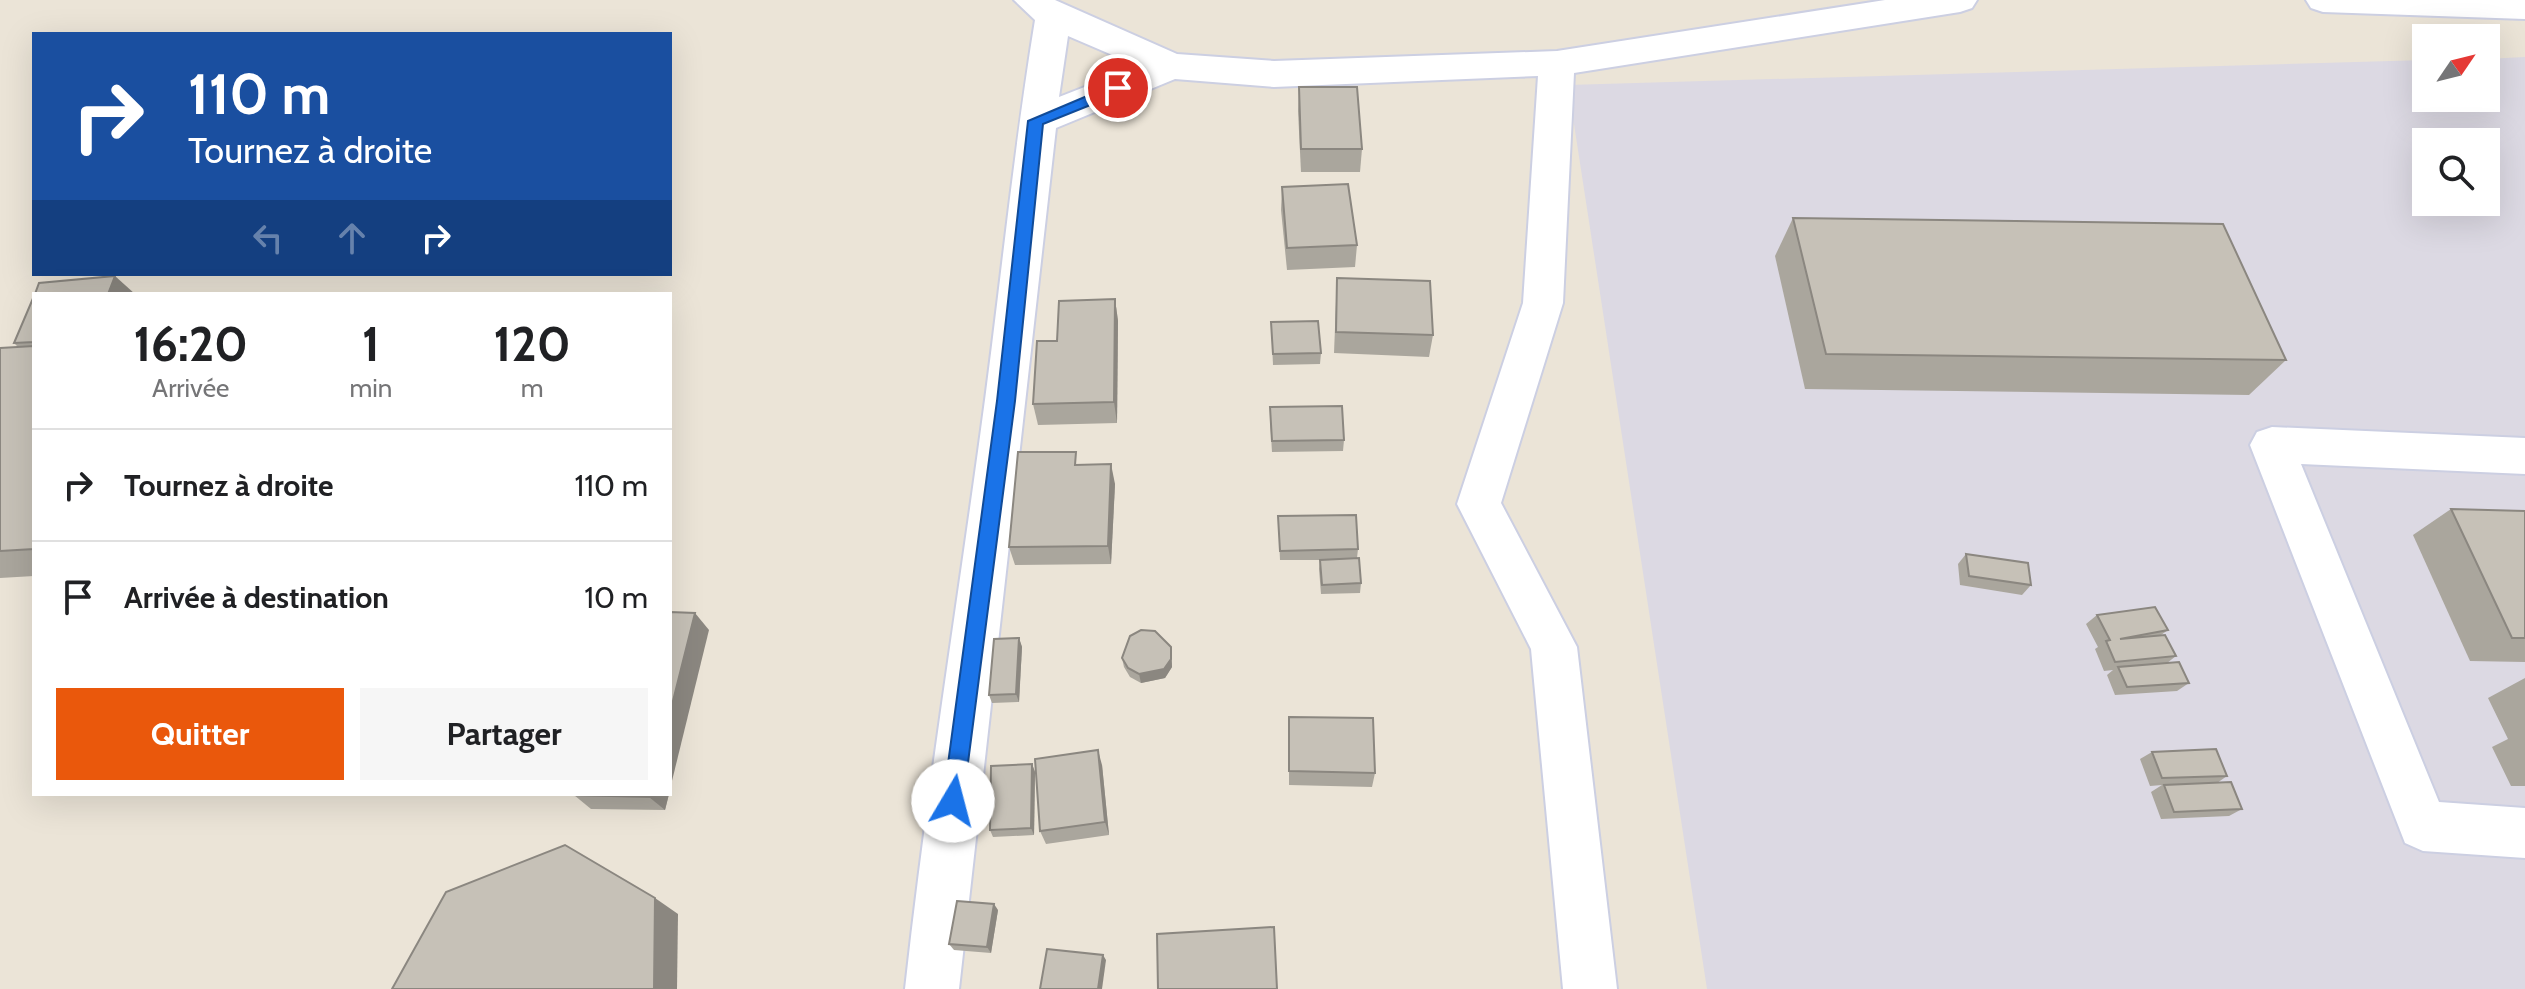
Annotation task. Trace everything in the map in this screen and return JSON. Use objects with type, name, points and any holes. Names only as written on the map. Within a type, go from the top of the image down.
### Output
[{"type":"street","points":[[932,989],[941,891],[1006,401],[1036,121],[1042,8],[1172,66],[1274,74],[1557,63],[1960,0]]},
{"type":"street","points":[[2323,0],[2525,7]]},
{"type":"street","points":[[1557,63],[1543,303],[1479,504],[1554,647],[1590,989]]},
{"type":"street","points":[[1036,121],[1172,66]]},
{"type":"street","points":[[2525,456],[2272,445],[2423,826],[2525,833]]},
{"type":"shaded area","points":[[2525,57],[2525,989],[1707,989],[1568,85],[2412,60],[2412,112],[2500,112],[2500,58]]},
{"type":"building","points":[[1299,87],[1357,87],[1362,149],[1301,149]]},
{"type":"building","points":[[1348,184],[1357,245],[1287,248],[1282,187]]},
{"type":"building","points":[[1793,218],[2223,224],[2286,360],[1826,354]]},
{"type":"building","points":[[115,276],[109,292],[36,292],[39,283]]},
{"type":"building","points":[[1337,278],[1430,281],[1433,335],[1336,332]]},
{"type":"building","points":[[1115,299],[1114,402],[1033,404],[1037,341],[1057,341],[1059,301]]},
{"type":"building","points":[[32,301],[32,342],[14,343]]},
{"type":"building","points":[[1318,321],[1321,353],[1273,354],[1271,322]]},
{"type":"building","points":[[32,346],[32,549],[0,551],[0,348]]},
{"type":"building","points":[[1342,406],[1344,440],[1272,441],[1270,407]]},
{"type":"building","points":[[1018,452],[1076,452],[1075,465],[1111,464],[1108,546],[1009,547]]},
{"type":"building","points":[[2451,509],[2525,511],[2525,638],[2512,638]]},
{"type":"building","points":[[1356,515],[1358,549],[1280,551],[1278,516]]},
{"type":"building","points":[[1966,554],[2028,563],[2031,585],[1969,576]]},
{"type":"building","points":[[1359,558],[1361,583],[1322,585],[1320,560]]},
{"type":"building","points":[[2155,607],[2168,630],[2120,639],[2165,635],[2176,656],[2115,662],[2106,641],[2110,640],[2097,615]]},
{"type":"building","points":[[672,612],[695,613],[672,705]]},
{"type":"building","points":[[1141,630],[1155,631],[1171,647],[1171,659],[1164,669],[1139,674],[1128,668],[1122,658],[1130,636]]},
{"type":"building","points":[[1019,638],[1016,694],[989,695],[994,639]]},
{"type":"building","points":[[2179,662],[2189,683],[2127,687],[2118,667]]},
{"type":"building","points":[[1289,717],[1373,718],[1375,773],[1289,771]]},
{"type":"building","points":[[2216,749],[2227,776],[2162,778],[2152,752]]},
{"type":"building","points":[[1098,750],[1105,822],[1040,831],[1035,759]]},
{"type":"building","points":[[1032,764],[1031,828],[990,830],[991,766]]},
{"type":"building","points":[[2231,782],[2242,809],[2174,812],[2164,785]]},
{"type":"building","points":[[565,845],[655,898],[654,989],[392,989],[446,892]]},
{"type":"building","points":[[957,901],[994,904],[987,947],[949,944]]},
{"type":"building","points":[[1274,927],[1277,989],[1158,989],[1157,934]]},
{"type":"building","points":[[1047,949],[1103,955],[1098,989],[1040,989]]},
{"type":"route","points":[[953,801],[1006,401],[1036,121],[1118,88]]}]
